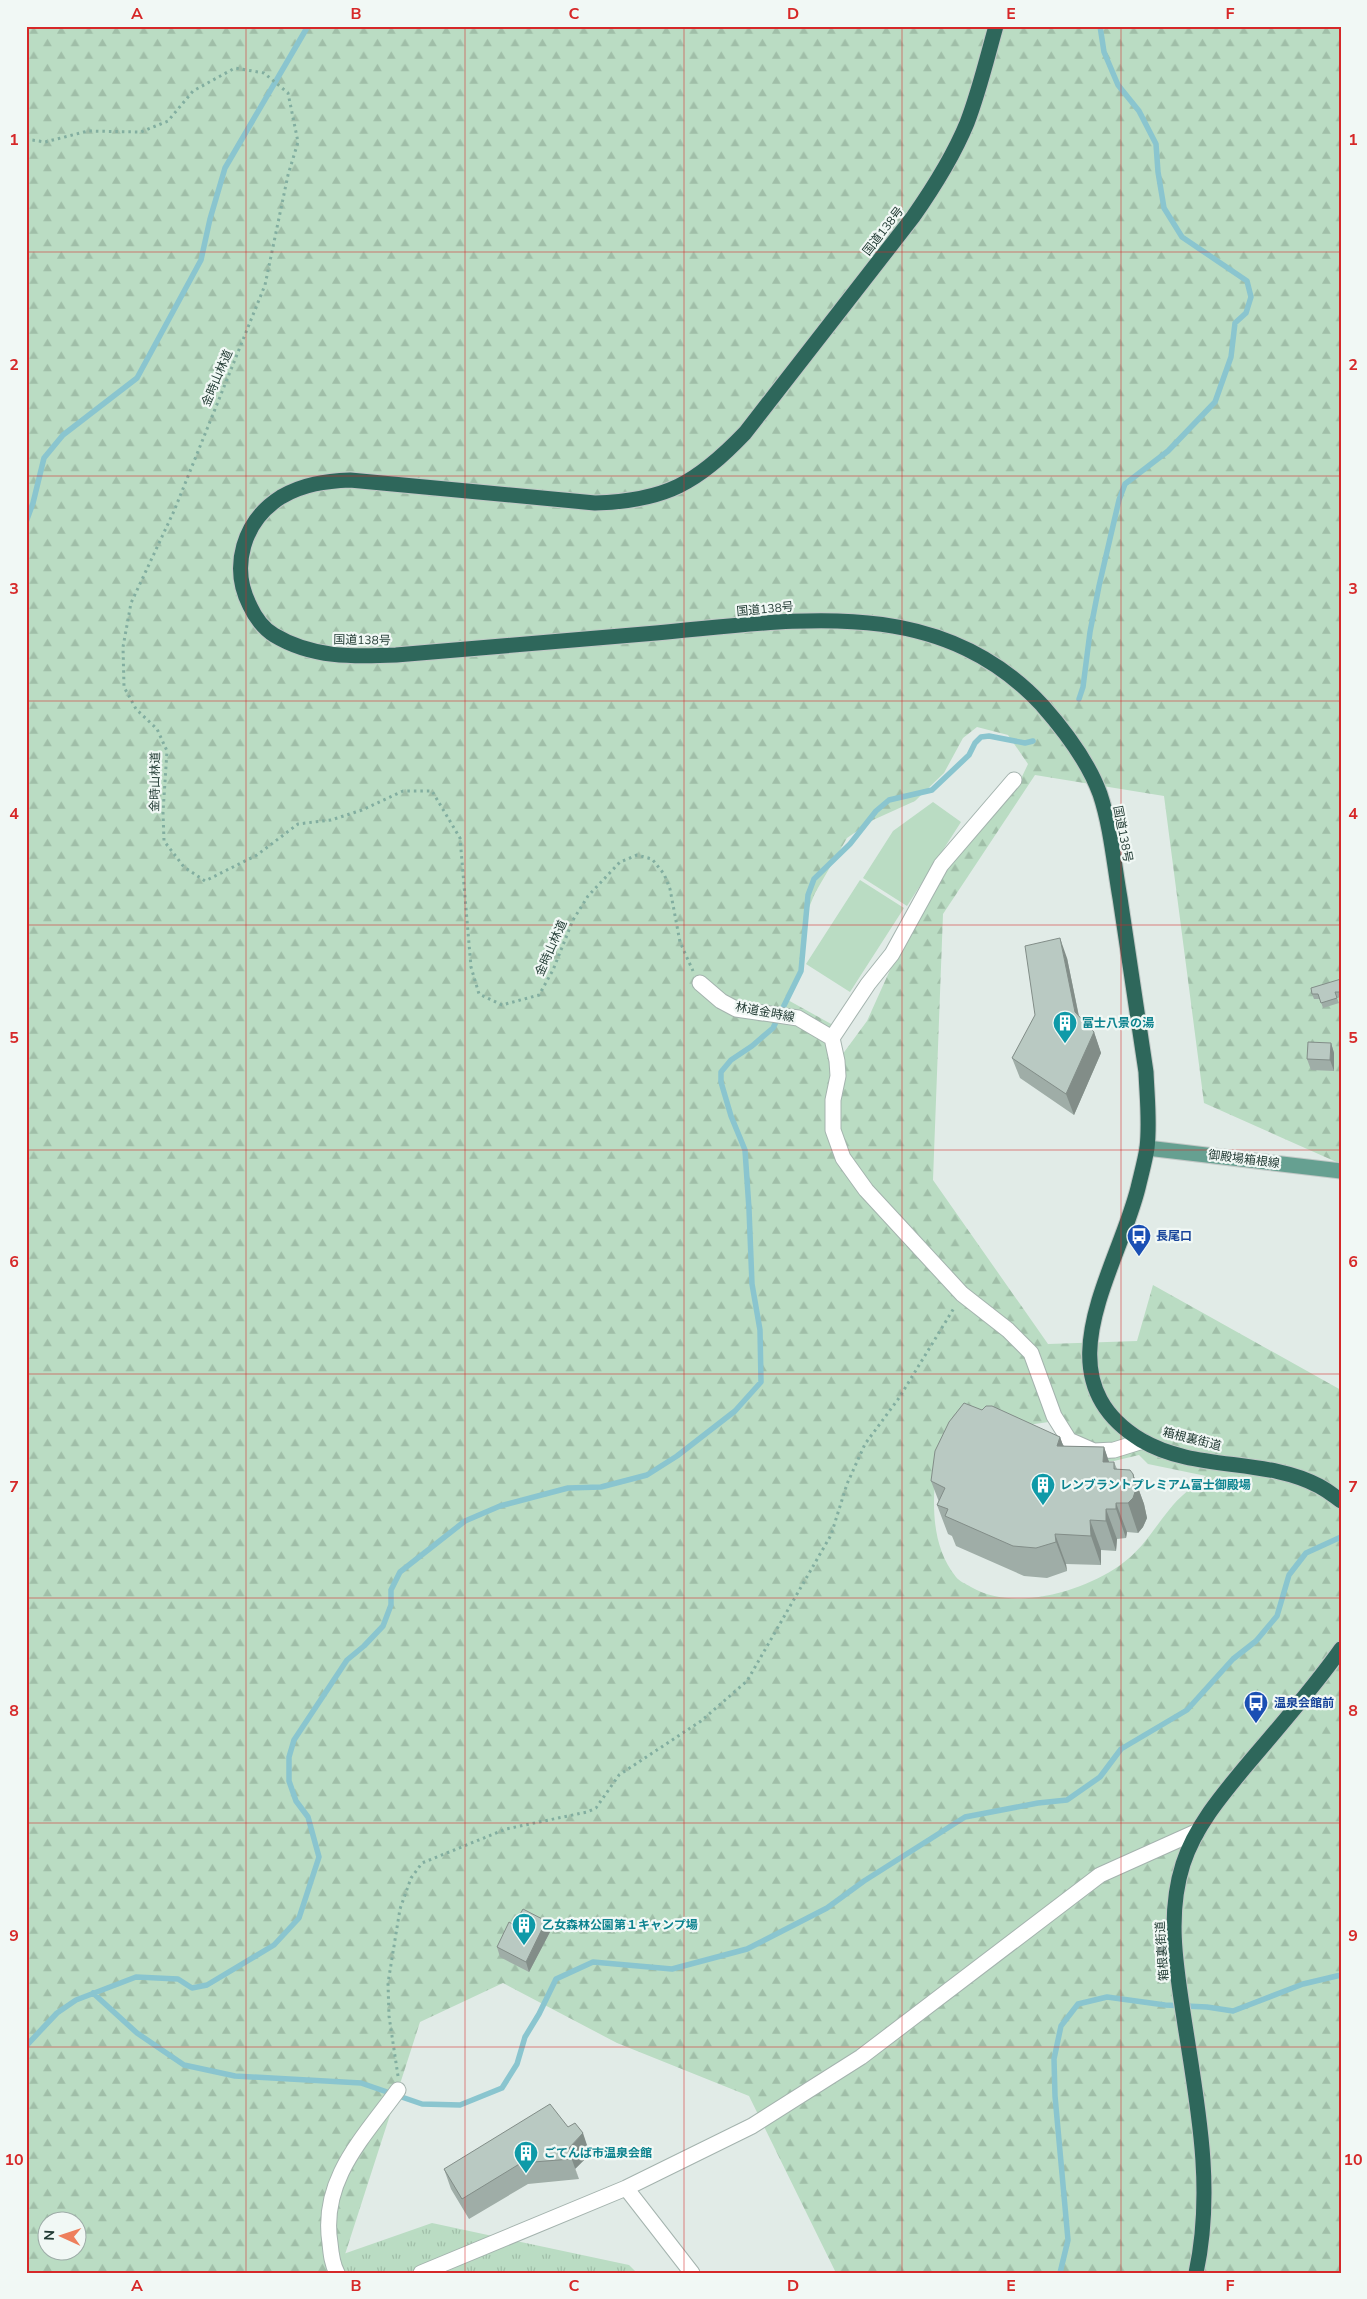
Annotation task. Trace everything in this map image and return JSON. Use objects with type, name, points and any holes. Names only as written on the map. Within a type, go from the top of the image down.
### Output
[{"type":"highway","name":"国道138号","points":[[996,26],[967,123],[952,155],[934,186],[913,217],[745,432],[721,457],[698,475],[675,489],[650,497],[625,502],[595,503],[389,482],[326,481],[303,486],[281,498],[262,514],[249,532],[241,552],[239,574],[244,595],[254,616],[272,634],[295,646],[319,653],[352,657],[396,655],[796,621],[841,621],[884,624],[924,632],[961,645],[997,666],[1029,692],[1057,722],[1082,757],[1099,793],[1110,833],[1146,1072],[1148,1107],[1147,1148]]},
{"type":"highway","name":"箱根裏街道","points":[[1147,1148],[1137,1190],[1093,1317],[1088,1354],[1092,1381],[1104,1407],[1120,1426],[1143,1441],[1168,1451],[1199,1459],[1261,1468],[1291,1476],[1320,1486],[1341,1501]]},
{"type":"highway","name":"箱根裏街道","points":[[1196,2273],[1204,2219],[1202,2143],[1173,1932],[1176,1899],[1183,1864],[1198,1831],[1219,1799],[1341,1649]]},
{"type":"main road","name":"御殿場箱根線","points":[[1147,1148],[1341,1171]]},
{"type":"street","points":[[1014,780],[941,865],[892,954],[872,978],[832,1038],[838,1061],[838,1076],[833,1100],[833,1130],[843,1158],[884,1212],[962,1294],[1008,1330],[1031,1353],[1054,1416],[1069,1440],[1094,1451],[1114,1450],[1143,1441]]},
{"type":"street","name":"林道金時線","points":[[700,983],[720,1001],[736,1009],[798,1018],[832,1038]]},
{"type":"street","points":[[421,2273],[626,2188],[752,2126],[861,2057],[1100,1875],[1198,1831]]},
{"type":"street","points":[[337,2273],[333,2266],[328,2233],[330,2208],[337,2179],[351,2152],[398,2090]]},
{"type":"street","points":[[626,2188],[692,2273]]},
{"type":"path","name":"金時山林道","points":[[26,139],[45,142],[88,131],[142,132],[168,121],[193,91],[236,68],[264,73],[288,93],[298,142],[288,175],[265,285],[174,511],[131,603],[123,647],[124,687],[136,709],[157,729],[167,751],[162,812],[164,841],[184,867],[205,881],[252,858],[298,824],[331,820],[362,810],[403,791],[432,791],[460,838],[471,967],[479,994],[502,1004],[539,994],[553,970],[574,920],[588,896],[620,862],[637,855],[652,859],[664,874],[670,889],[680,942],[700,983]]},
{"type":"path","points":[[398,2090],[397,2063],[389,2016],[388,1983],[400,1909],[411,1878],[422,1863],[506,1829],[587,1812],[596,1808],[619,1775],[701,1721],[747,1681],[831,1535],[847,1484],[865,1444],[899,1398],[962,1294]]},
{"type":"green space","points":[[26,26],[1341,26],[1341,1164],[1204,1103],[1164,796],[1035,775],[943,914],[933,1180],[1048,1344],[1137,1341],[1153,1285],[1341,1390],[1341,2273],[836,2273],[749,2096],[617,2043],[503,1983],[420,2022],[339,2273],[26,2273]],"holes":[[[977,727],[1008,735],[1028,764],[1018,785],[935,882],[899,950],[867,1021],[842,1055],[833,1025],[786,999],[803,961],[803,922],[815,893],[847,838],[873,820],[915,801],[944,773],[963,738]],[[1049,1422],[1063,1442],[1098,1461],[1114,1461],[1139,1455],[1148,1464],[1206,1476],[1177,1501],[1135,1553],[1119,1566],[1086,1584],[1047,1596],[1027,1598],[1007,1598],[988,1594],[971,1587],[957,1578],[948,1565],[938,1540],[934,1512],[936,1471],[1020,1426]]]},
{"type":"green space","points":[[933,802],[961,822],[907,906],[863,878],[893,831]]},
{"type":"green space","points":[[860,880],[904,908],[850,992],[806,964]]},
{"type":"green space","points":[[432,2223],[629,2265],[637,2273],[289,2273]]},
{"type":"building","name":"富士八景の湯","points":[[1060,938],[1075,1012],[1094,1032],[1066,1094],[1012,1058],[1035,1015],[1025,946]]},
{"type":"building","points":[[1341,979],[1341,992],[1335,992],[1337,998],[1321,1003],[1318,994],[1312,994],[1311,988]]},
{"type":"building","points":[[1308,1042],[1331,1043],[1330,1060],[1307,1059]]},
{"type":"building","name":"レンブラントプレミアム富士御殿場","points":[[964,1403],[982,1410],[986,1406],[992,1406],[1060,1437],[1057,1446],[1104,1447],[1103,1462],[1114,1462],[1114,1469],[1130,1470],[1133,1474],[1136,1489],[1133,1498],[1128,1503],[1116,1503],[1116,1509],[1106,1509],[1106,1521],[1090,1520],[1091,1536],[1055,1534],[1056,1542],[1036,1548],[1013,1546],[945,1516],[948,1509],[937,1505],[945,1488],[931,1481],[935,1451],[949,1422]]},
{"type":"building","name":"乙女森林公園第１キャンプ場","points":[[523,1909],[546,1921],[526,1962],[497,1947],[509,1922],[514,1925]]},
{"type":"building","points":[[550,2104],[568,2127],[575,2123],[583,2133],[568,2149],[571,2159],[521,2163],[462,2199],[444,2169]]},
{"type":"waterway","points":[[26,522],[33,503],[44,458],[63,435],[137,378],[201,260],[210,219],[225,168],[308,26]]},
{"type":"waterway","points":[[1079,699],[1083,687],[1090,632],[1099,586],[1119,500],[1125,484],[1168,451],[1215,402],[1231,357],[1235,323],[1246,313],[1251,297],[1247,281],[1182,237],[1164,208],[1156,144],[1139,111],[1118,85],[1104,52],[1100,26]]},
{"type":"waterway","points":[[26,2046],[57,2013],[76,2000],[136,1977],[178,1979],[192,1988],[207,1985],[274,1945],[299,1918],[319,1857],[308,1817],[296,1801],[289,1781],[289,1757],[294,1740],[347,1660],[383,1626],[391,1605],[391,1590],[400,1572],[465,1521],[500,1506],[568,1488],[601,1487],[647,1475],[677,1456],[735,1411],[761,1382],[760,1330],[752,1284],[745,1150],[731,1116],[721,1082],[721,1072],[731,1060],[752,1046],[773,1028],[801,971],[808,895],[814,879],[850,844],[876,811],[889,800],[932,790],[969,755],[975,743],[981,737],[989,736],[1025,743],[1033,741]]},
{"type":"waterway","points":[[93,1993],[137,2033],[184,2065],[235,2076],[361,2083],[422,2104],[460,2105],[502,2088],[517,2064],[525,2037],[539,2014],[556,1979],[593,1962],[672,1969],[747,1949],[827,1908],[864,1881],[965,1817],[1038,1803],[1067,1800],[1100,1777],[1121,1749],[1187,1710],[1233,1659],[1256,1641],[1277,1616],[1289,1575],[1306,1553],[1341,1537]]},
{"type":"waterway","points":[[1060,2273],[1068,2240],[1055,2096],[1054,2059],[1061,2026],[1078,2004],[1107,1997],[1165,2005],[1207,2007],[1233,2011],[1303,1984],[1341,1975]]},
{"type":"place","name":"富士八景の湯","points":[[1065,1044]]},
{"type":"place","name":"長尾口","points":[[1139,1257]]},
{"type":"place","name":"レンブラントプレミアム富士御殿場","points":[[1043,1506]]},
{"type":"place","name":"温泉会館前","points":[[1256,1724]]},
{"type":"place","name":"乙女森林公園第１キャンプ場","points":[[524,1946]]},
{"type":"place","name":"ごてんば市温泉会館","points":[[526,2174]]}]
